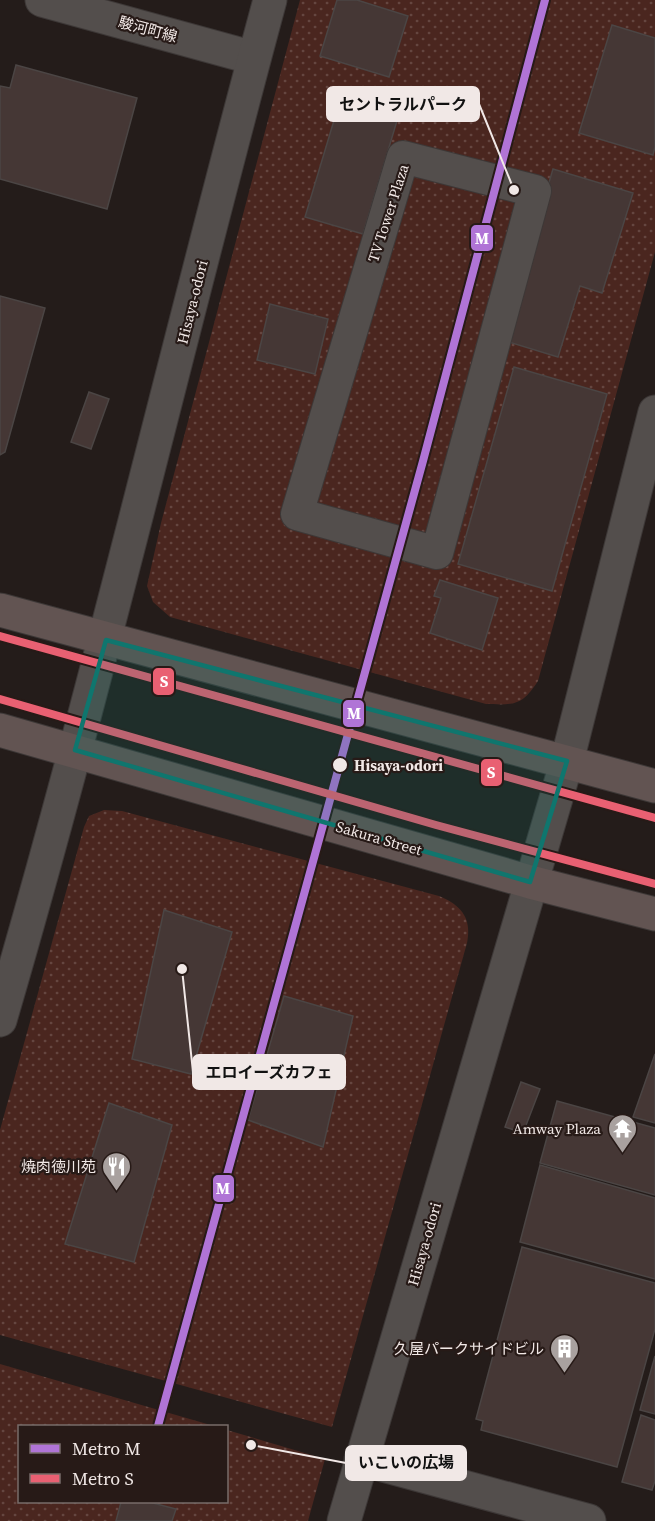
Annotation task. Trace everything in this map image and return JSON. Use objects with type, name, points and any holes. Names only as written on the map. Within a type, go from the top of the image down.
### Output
[{"type":"highway","points":[[0,610],[655,786]]},
{"type":"highway","name":"Sakura Street","points":[[0,730],[530,882],[655,914]]},
{"type":"street","name":"駿河町線","points":[[42,0],[254,58]]},
{"type":"street","name":"Hisaya-odori","points":[[0,1020],[48,857],[106,640],[270,0]]},
{"type":"street","name":"TV Tower Plaza","points":[[403,157],[535,191],[437,554],[297,514],[403,157]]},
{"type":"street","name":"Hisaya-odori","points":[[344,1521],[567,761],[655,412]]},
{"type":"street","points":[[361,1459],[589,1521]]},
{"type":"highlighted area","points":[[106,640],[567,761],[530,882],[75,750]]},
{"type":"shaded area","points":[[300,0],[655,0],[655,252],[538,681],[522,700],[511,704],[486,704],[170,617],[153,602],[147,586],[161,523]]},
{"type":"shaded area","points":[[104,810],[122,811],[439,896],[459,908],[466,920],[467,943],[332,1427],[0,1335],[0,1130],[84,827],[89,816]]},
{"type":"shaded area","points":[[0,1364],[211,1425],[18,1425],[18,1503],[228,1503],[228,1430],[325,1459],[308,1521],[0,1521]]},
{"type":"building","points":[[337,0],[357,0],[408,16],[389,77],[320,56]]},
{"type":"building","points":[[612,25],[655,38],[655,147],[653,155],[579,133]]},
{"type":"building","points":[[16,65],[137,98],[107,209],[0,179],[0,86],[10,88]]},
{"type":"building","points":[[341,97],[399,114],[363,234],[305,217]]},
{"type":"building","points":[[553,169],[633,193],[602,293],[580,286],[558,357],[502,340]]},
{"type":"building","points":[[0,296],[45,308],[5,452],[0,455]]},
{"type":"building","points":[[270,304],[328,319],[315,374],[257,360]]},
{"type":"building","points":[[514,367],[607,394],[552,591],[458,564]]},
{"type":"building","points":[[89,392],[109,399],[91,449],[71,442]]},
{"type":"building","points":[[440,580],[498,598],[482,650],[430,633],[441,598],[434,596]]},
{"type":"building","points":[[164,910],[232,932],[191,1074],[132,1059]]},
{"type":"building","points":[[284,996],[353,1016],[323,1147],[248,1120]]},
{"type":"building","points":[[655,1054],[655,1123],[633,1117]]},
{"type":"building","points":[[521,1082],[540,1089],[523,1133],[505,1127]]},
{"type":"building","points":[[557,1101],[655,1128],[655,1195],[540,1163]]},
{"type":"building","points":[[109,1103],[172,1125],[134,1262],[65,1244]]},
{"type":"building","points":[[540,1165],[655,1198],[655,1279],[520,1242]]},
{"type":"building","name":"久屋パークサイドビル","points":[[522,1247],[655,1283],[655,1329],[617,1467],[481,1430],[483,1421],[476,1419]]},
{"type":"building","points":[[655,1356],[655,1414],[640,1410]]},
{"type":"building","points":[[641,1415],[655,1420],[655,1481],[652,1490],[622,1482]]},
{"type":"building","points":[[121,1503],[153,1503],[176,1509],[172,1521],[116,1521]]},
{"type":"metro line","name":"M","points":[[158,1425],[423,461],[545,0]]},
{"type":"metro line","name":"S","points":[[0,636],[655,818]]},
{"type":"metro line","name":"S","points":[[0,699],[436,825],[655,884]]},
{"type":"place","name":"セントラルパーク","points":[[514,190]]},
{"type":"place","name":"Hisaya-odori","points":[[340,765]]},
{"type":"place","name":"エロイーズカフェ","points":[[182,969]]},
{"type":"place","name":"Amway Plaza","points":[[622,1154]]},
{"type":"place","name":"焼肉徳川苑","points":[[117,1192]]},
{"type":"place","name":"久屋パークサイドビル","points":[[565,1374]]},
{"type":"place","name":"いこいの広場","points":[[251,1445]]}]
